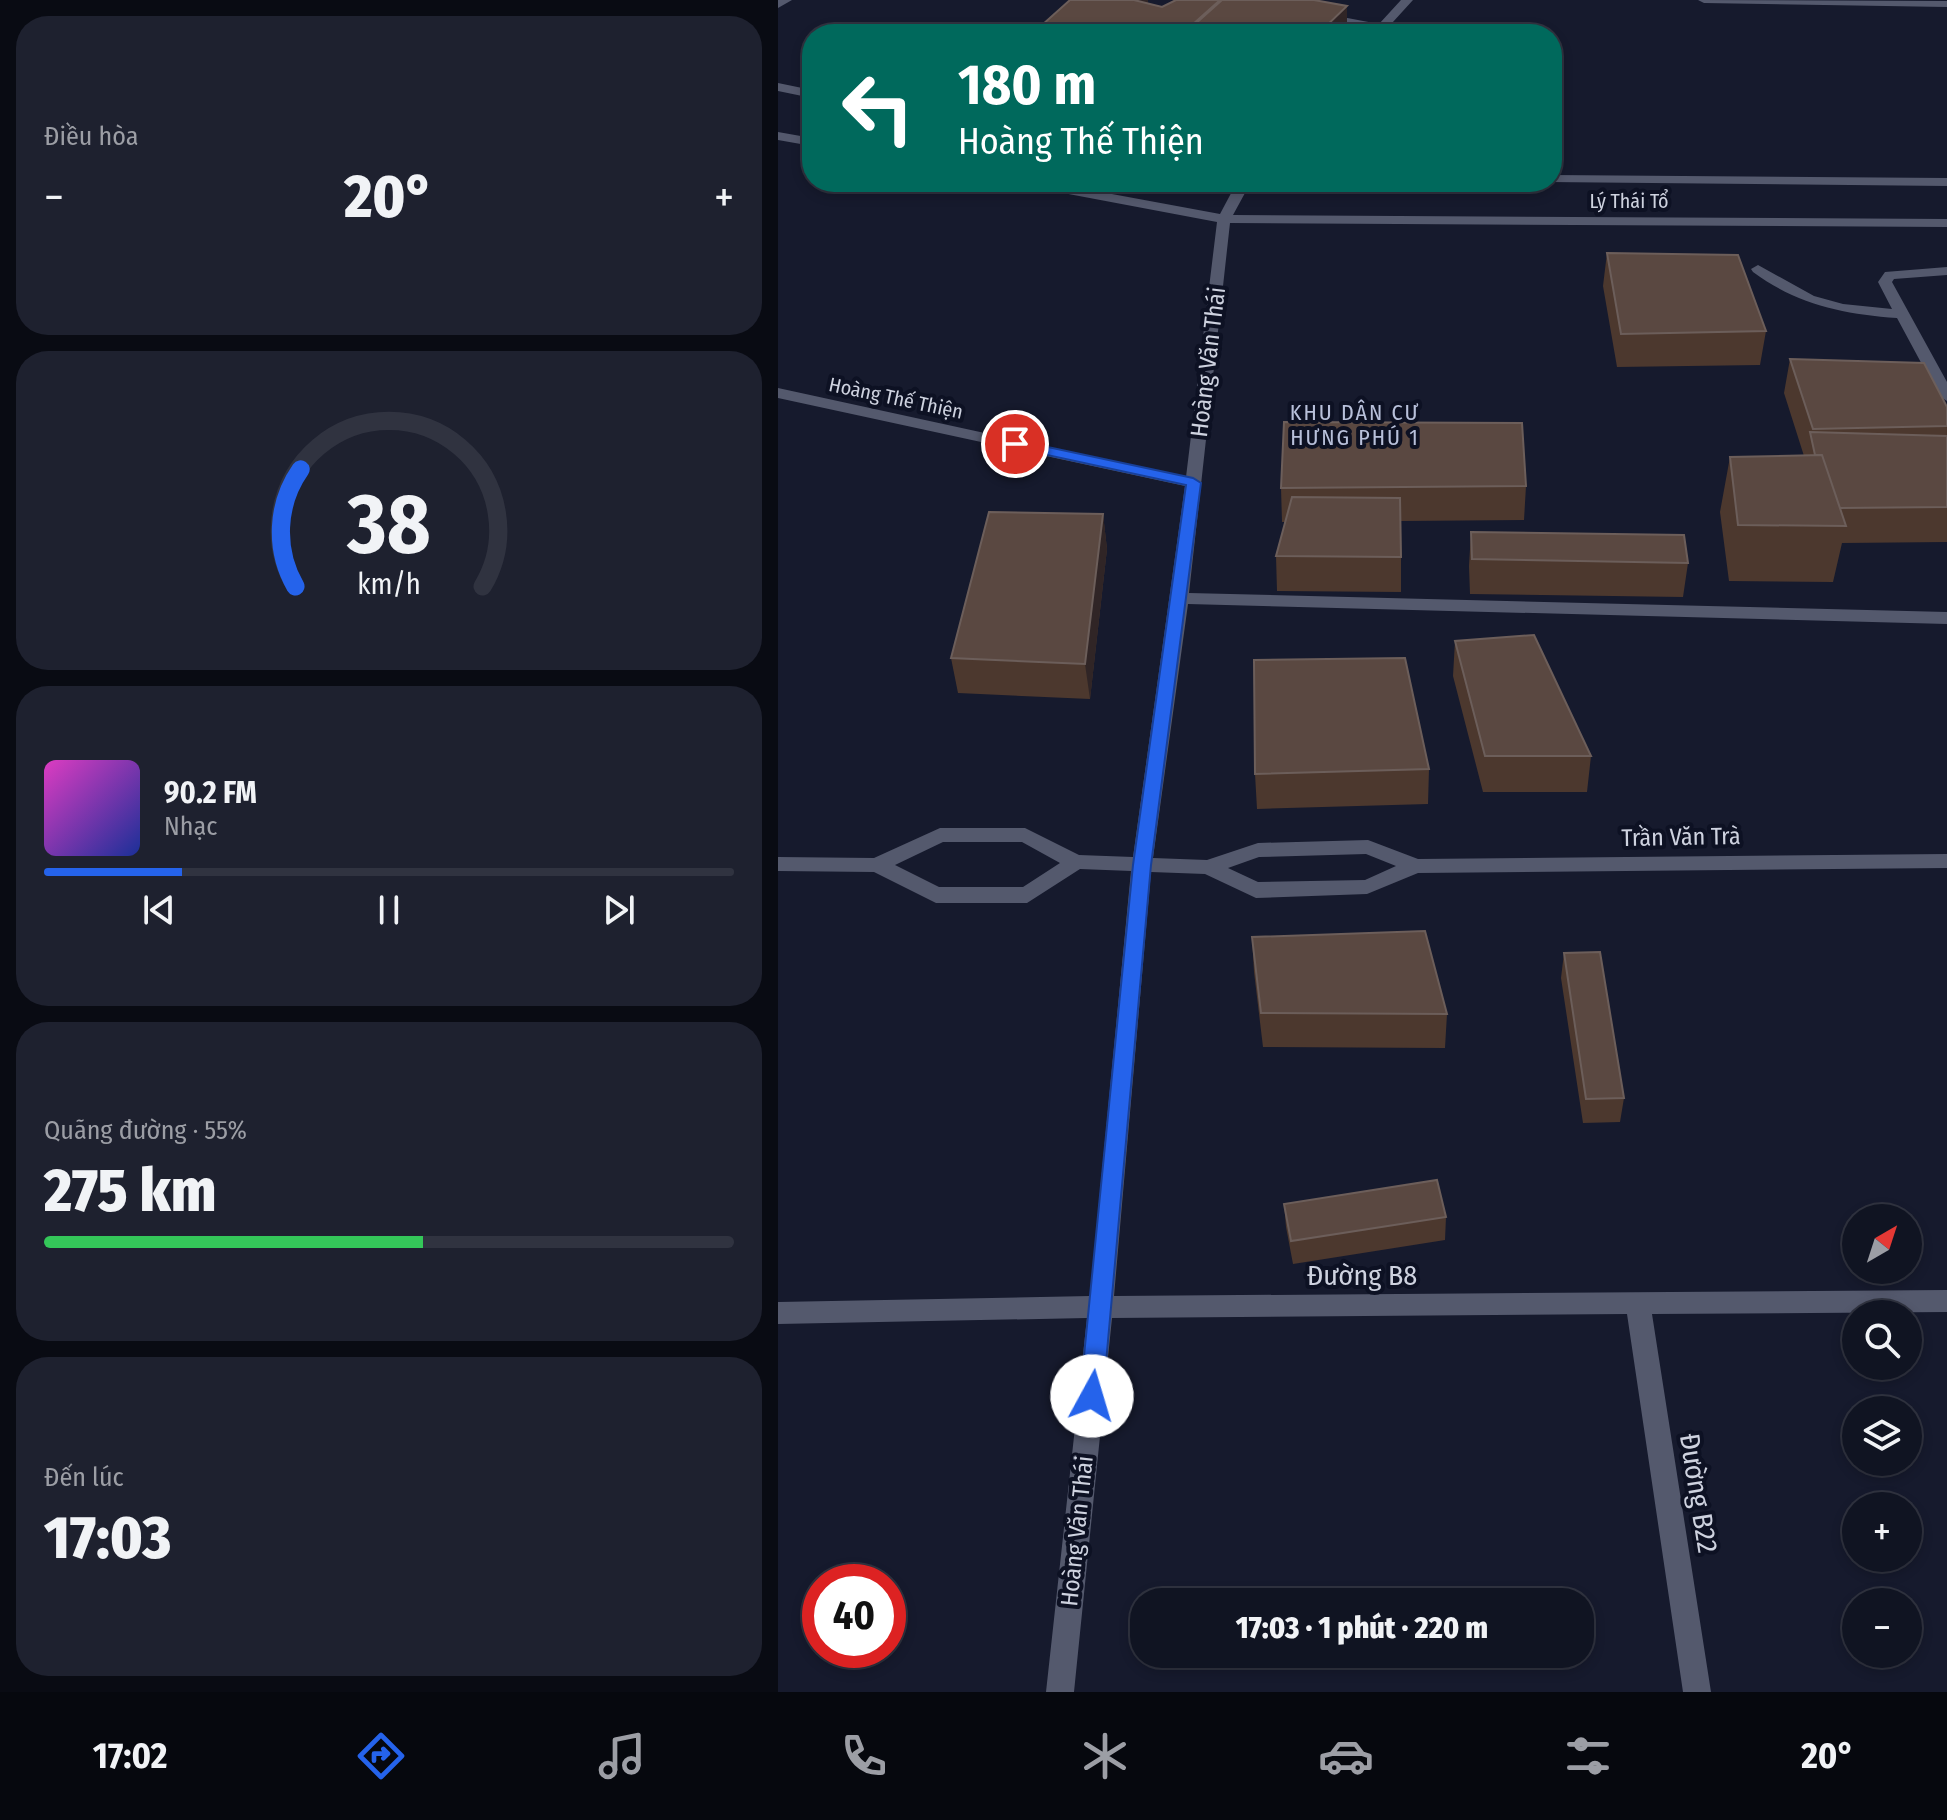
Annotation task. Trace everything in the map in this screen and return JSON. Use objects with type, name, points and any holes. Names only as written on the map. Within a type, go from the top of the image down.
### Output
[{"type":"street","points":[[778,5],[786,0]]},
{"type":"street","points":[[1385,24],[1407,0]]},
{"type":"street","points":[[1704,0],[1947,4]]},
{"type":"street","points":[[1310,14],[1351,24]]},
{"type":"street","points":[[778,87],[802,92]]},
{"type":"street","points":[[778,136],[802,140]]},
{"type":"street","name":"Lý Thái Tổ","points":[[1562,179],[1947,182]]},
{"type":"street","name":"Lý Thái Tổ","points":[[1080,192],[1224,219],[1947,223]]},
{"type":"street","name":"Hoàng Văn Thái","points":[[1060,1692],[1101,1307],[1142,865],[1180,598],[1224,219],[1239,192]]},
{"type":"street","points":[[1758,269],[1784,290],[1827,306],[1903,314]]},
{"type":"street","points":[[1947,271],[1899,274],[1886,278],[1947,396]]},
{"type":"street","name":"Hoàng Thế Thiện","points":[[778,393],[1193,483]]},
{"type":"street","points":[[1180,598],[1947,618]]},
{"type":"street","points":[[778,864],[877,865],[940,835],[1025,835],[1076,862],[1208,867]]},
{"type":"street","name":"Trần Văn Trà","points":[[1208,867],[1258,850],[1368,847],[1416,866],[1947,861]]},
{"type":"street","points":[[877,865],[936,895],[1027,895],[1076,862]]},
{"type":"street","name":"Trần Văn Trà","points":[[1208,867],[1256,890],[1367,887],[1416,866]]},
{"type":"street","name":"Đường B8","points":[[778,1313],[1101,1307],[1947,1301]]},
{"type":"street","name":"Đường B22","points":[[1638,1303],[1697,1692]]},
{"type":"building","points":[[1070,0],[1134,0],[1162,7],[1176,0],[1220,0],[1193,24],[1043,24]]},
{"type":"building","points":[[1222,0],[1314,0],[1347,6],[1328,24],[1195,24]]},
{"type":"building","points":[[1607,253],[1738,255],[1766,331],[1621,334]]},
{"type":"building","points":[[1790,359],[1924,363],[1947,407],[1947,426],[1813,429]]},
{"type":"building","points":[[1284,422],[1522,423],[1526,486],[1281,488]]},
{"type":"building","points":[[1810,432],[1947,436],[1947,507],[1840,508],[1822,455],[1815,455]]},
{"type":"building","points":[[1822,455],[1846,526],[1738,525],[1730,457]]},
{"type":"building","points":[[1292,497],[1400,498],[1401,557],[1276,556]]},
{"type":"building","points":[[989,512],[1103,514],[1085,664],[951,658]]},
{"type":"building","points":[[1471,532],[1684,535],[1688,563],[1472,559]]},
{"type":"building","points":[[1534,635],[1591,756],[1485,756],[1455,641]]},
{"type":"building","points":[[1405,658],[1429,769],[1255,774],[1254,660]]},
{"type":"building","points":[[1425,931],[1447,1014],[1261,1013],[1252,937]]},
{"type":"building","points":[[1600,952],[1624,1098],[1586,1099],[1564,953]]},
{"type":"building","points":[[1437,1180],[1446,1217],[1291,1241],[1284,1204]]},
{"type":"district","name":"KHU DÂN CƯ HƯNG PHÚ 1","points":[[1355,424]]},
{"type":"route","points":[[1015,444],[1193,483],[1142,865],[1092,1396]]}]
